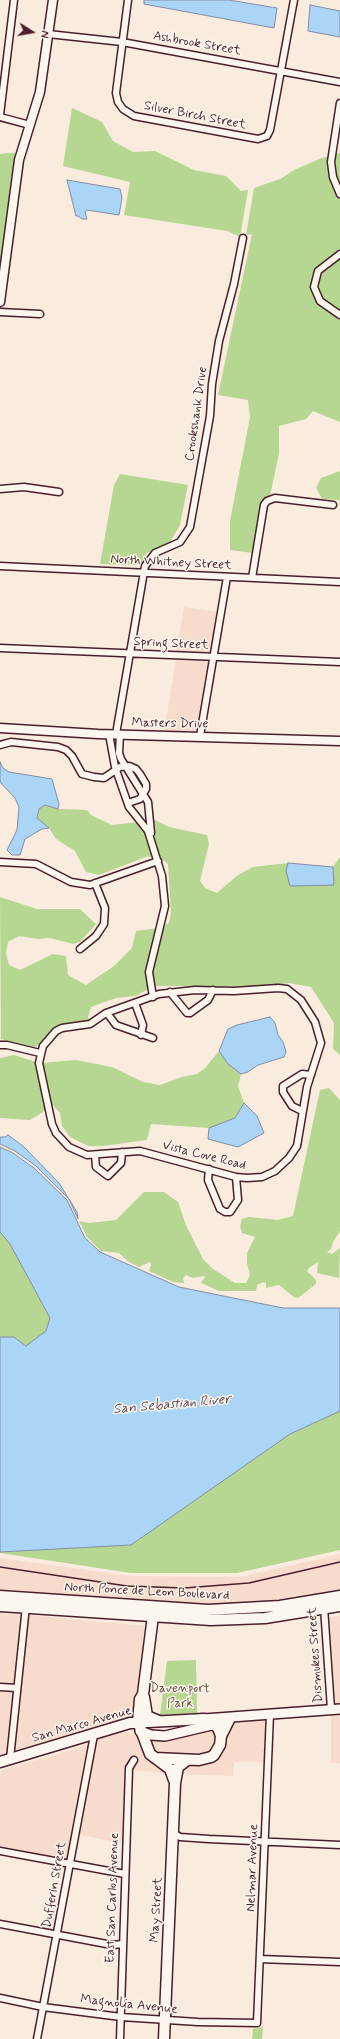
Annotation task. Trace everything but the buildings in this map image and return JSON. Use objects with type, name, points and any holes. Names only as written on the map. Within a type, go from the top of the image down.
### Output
[{"type":"main road","name":"North Ponce de Leon Boulevard","points":[[0,1596],[26,1603]]},
{"type":"main road","name":"North Ponce de Leon Boulevard","points":[[0,1606],[26,1603],[153,1612],[211,1620],[241,1619],[324,1604],[340,1596]]},
{"type":"main road","name":"North Ponce de Leon Boulevard","points":[[324,1604],[340,1606]]},
{"type":"main road","points":[[153,1612],[143,1694],[148,1716],[160,1722],[231,1718],[335,1709]]},
{"type":"main road","points":[[143,1694],[140,1699],[141,1731],[151,1735],[165,1736],[215,1725],[231,1718]]},
{"type":"main road","points":[[155,1758],[187,1760],[205,1759],[214,1755],[220,1745],[221,1736],[231,1718]]},
{"type":"main road","points":[[204,1719],[215,1725],[221,1736]]},
{"type":"main road","name":"San Marco Avenue","points":[[0,1762],[118,1728],[141,1731],[160,1722]]},
{"type":"main road","name":"May Street","points":[[141,1731],[150,1754],[170,1768],[175,1783]]},
{"type":"main road","name":"May Street","points":[[164,2039],[177,1835],[175,1783],[178,1767],[187,1760]]},
{"type":"street","points":[[14,0],[0,116],[30,125]]},
{"type":"street","points":[[0,302],[19,160],[40,92],[53,0]]},
{"type":"street","name":"Silver Birch Street","points":[[128,0],[116,93],[118,102],[123,109],[134,116],[258,139],[267,136],[270,130],[294,0]]},
{"type":"street","name":"Ashbrook Street","points":[[48,34],[122,42],[340,82]]},
{"type":"street","points":[[340,103],[331,162],[333,177],[340,194]]},
{"type":"street","name":"Crookshank Drive","points":[[115,734],[146,563],[150,557],[158,551],[177,544],[186,535],[190,527],[210,416],[212,384],[219,341],[234,284],[243,238]]},
{"type":"street","points":[[340,254],[318,271],[314,287],[320,301],[340,315]]},
{"type":"street","points":[[0,312],[40,314]]},
{"type":"street","points":[[0,489],[32,488],[59,492]]},
{"type":"street","points":[[252,578],[264,505],[267,501],[275,498],[333,505]]},
{"type":"street","name":"North Whitney Street","points":[[0,566],[340,582]]},
{"type":"street","points":[[200,736],[227,577]]},
{"type":"street","name":"Spring Street","points":[[0,648],[340,662]]},
{"type":"street","name":"Masters Drive","points":[[0,728],[115,734],[340,742]]},
{"type":"street","points":[[115,734],[119,753],[124,765],[148,802],[152,841]]},
{"type":"street","points":[[115,734],[116,770],[133,813],[148,831],[162,876],[165,906],[149,972],[152,997]]},
{"type":"street","points":[[0,745],[11,742],[58,747],[66,750],[72,756],[82,774],[94,777],[104,778],[124,765]]},
{"type":"street","points":[[128,803],[140,799],[144,795]]},
{"type":"street","points":[[0,862],[36,864],[80,885],[95,883],[158,861]]},
{"type":"street","points":[[80,949],[96,936],[104,924],[105,908],[95,883]]},
{"type":"street","name":"Vista Cove Road","points":[[278,988],[294,993],[301,1000],[319,1034],[320,1043],[302,1111],[298,1140],[292,1154],[283,1166],[262,1177],[236,1177],[140,1151],[95,1155],[82,1154],[69,1147],[62,1141],[54,1129],[40,1067],[40,1053],[46,1040],[62,1028],[90,1024],[107,1013],[152,997],[170,992],[195,990],[256,991],[278,988]]},
{"type":"street","points":[[170,992],[187,1013],[190,1014],[208,1000],[214,990]]},
{"type":"street","points":[[135,1003],[143,1025],[141,1035]]},
{"type":"street","points":[[107,1013],[116,1025],[153,1038]]},
{"type":"street","points":[[0,1045],[7,1045],[40,1053]]},
{"type":"street","points":[[302,1111],[292,1106],[283,1092],[283,1086],[302,1074],[311,1075]]},
{"type":"street","points":[[95,1155],[96,1167],[108,1176],[121,1163],[122,1152]]},
{"type":"street","points":[[209,1169],[208,1180],[220,1208],[225,1212],[230,1212],[238,1200],[236,1177]]},
{"type":"street","points":[[10,1759],[26,1603]]},
{"type":"street","name":"Dismukes Street","points":[[324,1604],[335,1709]]},
{"type":"street","points":[[0,1687],[17,1688]]},
{"type":"street","name":"Nelmar Avenue","points":[[257,2023],[270,1714]]},
{"type":"street","name":"Dufferin Street","points":[[37,2039],[94,1735]]},
{"type":"street","name":"East San Carlos Avenue","points":[[120,2039],[129,1768],[134,1760]]},
{"type":"street","points":[[177,1835],[265,1842],[340,1845]]},
{"type":"street","points":[[0,1851],[125,1874]]},
{"type":"street","points":[[0,1924],[112,1945],[123,1944]]},
{"type":"street","points":[[260,1960],[340,1962]]},
{"type":"street","name":"Magnolia Avenue","points":[[0,1998],[43,2006],[121,2017],[257,2023]]},
{"type":"shaded area","points":[[184,607],[218,612],[211,654],[176,653]]},
{"type":"shaded area","points":[[176,658],[210,660],[197,733],[164,733]]},
{"type":"shaded area","points":[[340,1554],[340,1589],[242,1605],[180,1606],[0,1590],[0,1558],[131,1576],[240,1577]]},
{"type":"shaded area","points":[[0,1613],[22,1615],[15,1685],[0,1684]]},
{"type":"shaded area","points":[[28,1615],[149,1626],[135,1720],[14,1755]]},
{"type":"shaded area","points":[[340,1616],[340,1706],[333,1706],[328,1618]]},
{"type":"shaded area","points":[[0,1689],[14,1691],[7,1757],[0,1759]]},
{"type":"shaded area","points":[[340,1711],[340,1763],[331,1763],[331,1712]]},
{"type":"shaded area","points":[[267,1717],[266,1762],[234,1762],[233,1776],[178,1774],[187,1764],[206,1762],[224,1739],[232,1721]]},
{"type":"shaded area","points":[[215,1728],[217,1744],[209,1755],[155,1756],[146,1738]]},
{"type":"shaded area","points":[[119,1731],[138,1736],[138,1743],[144,1754],[171,1774],[132,1770],[133,1765],[139,1760],[134,1757],[128,1762],[123,1844],[78,1834],[97,1737]]},
{"type":"shaded area","points":[[88,1745],[68,1858],[62,1860],[0,1848],[0,1774],[2,1770]]},
{"type":"green space","points":[[72,108],[102,122],[113,141],[133,152],[155,151],[194,170],[226,176],[241,191],[248,190],[240,237],[227,231],[124,215],[130,182],[63,166]]},
{"type":"green space","points":[[340,153],[340,422],[313,411],[306,419],[279,426],[279,453],[270,496],[263,500],[261,505],[253,553],[230,550],[230,521],[250,417],[248,400],[218,395],[252,234],[246,235],[254,188],[280,179],[296,169],[322,158]]},
{"type":"green space","points":[[0,154],[18,154],[0,279]]},
{"type":"green space","points":[[340,471],[340,500],[322,499],[316,488],[321,478]]},
{"type":"green space","points":[[120,474],[188,485],[180,525],[170,542],[147,553],[141,565],[100,564],[114,485]]},
{"type":"green space","points":[[45,805],[58,809],[87,810],[91,815],[112,825],[139,822],[145,832],[154,857],[146,857],[99,875],[86,872],[75,851],[56,839],[49,828],[37,818],[39,809]]},
{"type":"green space","points":[[153,819],[169,827],[207,835],[209,844],[200,881],[205,888],[217,893],[238,875],[253,867],[288,863],[286,871],[334,878],[333,867],[340,857],[340,1055],[333,1049],[334,1023],[311,987],[289,983],[264,987],[154,986],[152,972],[165,925],[169,923],[171,913],[168,864],[160,858],[155,840]]},
{"type":"green space","points":[[0,897],[37,909],[80,909],[96,924],[80,942],[73,944],[50,938],[38,939],[19,936],[8,942],[6,953],[9,965],[20,970],[53,954],[66,956],[68,975],[86,985],[114,966],[132,948],[136,931],[158,928],[146,971],[148,989],[136,996],[116,998],[91,1007],[88,1017],[90,1020],[55,1029],[48,1034],[40,1045],[34,1047],[1,1039]]},
{"type":"green space","points":[[219,1051],[228,1064],[241,1074],[238,1086],[244,1103],[235,1118],[209,1128],[151,1124],[147,1140],[103,1146],[88,1146],[70,1137],[62,1126],[60,1113],[53,1105],[51,1106],[42,1063],[76,1060],[112,1067],[143,1082],[160,1085],[182,1077],[197,1074],[205,1068]]},
{"type":"green space","points":[[14,1055],[36,1062],[46,1110],[30,1120],[0,1118],[0,1058]]},
{"type":"green space","points":[[329,1088],[340,1100],[340,1231],[333,1242],[331,1249],[327,1252],[332,1254],[340,1248],[339,1278],[317,1273],[318,1262],[307,1271],[316,1280],[316,1284],[298,1298],[294,1297],[279,1285],[266,1288],[266,1283],[263,1282],[257,1285],[256,1291],[219,1291],[201,1283],[205,1277],[203,1276],[193,1278],[186,1275],[183,1278],[184,1283],[173,1282],[149,1271],[151,1264],[150,1262],[139,1267],[129,1262],[119,1253],[101,1251],[87,1237],[79,1221],[89,1223],[116,1220],[144,1192],[164,1192],[178,1202],[186,1225],[203,1259],[213,1269],[235,1283],[246,1283],[250,1275],[247,1263],[247,1253],[255,1237],[242,1233],[240,1226],[242,1219],[249,1217],[278,1220],[293,1216],[320,1090]]},
{"type":"green space","points":[[0,1232],[10,1244],[50,1318],[46,1331],[26,1346],[14,1337],[0,1337]]},
{"type":"green space","points":[[340,1411],[340,1550],[237,1573],[131,1573],[0,1553],[131,1545],[290,1434]]},
{"type":"green space","name":"Davenport Park","points":[[196,1660],[197,1713],[160,1715],[167,1661]]},
{"type":"green space","points":[[263,2027],[262,2039],[252,2039],[253,2029]]},
{"type":"water","points":[[144,0],[229,0],[277,8],[274,28],[144,4]]},
{"type":"water","points":[[310,5],[340,11],[340,37],[308,31]]},
{"type":"water","points":[[67,180],[120,189],[122,198],[119,215],[87,210],[85,212],[87,219],[82,219],[76,216]]},
{"type":"water","points":[[0,762],[3,768],[9,772],[52,779],[59,804],[58,809],[45,805],[39,809],[37,818],[49,828],[42,829],[25,839],[20,855],[12,855],[7,850],[17,830],[19,807],[15,798],[0,782]]},
{"type":"water","points":[[288,863],[333,867],[334,885],[290,886],[286,871]]},
{"type":"water","points":[[270,1017],[275,1023],[278,1035],[283,1042],[286,1052],[284,1057],[258,1065],[248,1072],[241,1074],[228,1064],[219,1051],[228,1029],[237,1025]]},
{"type":"water","points":[[244,1103],[257,1116],[264,1133],[238,1147],[208,1139],[209,1128],[235,1118]]},
{"type":"water","points":[[8,1135],[23,1146],[59,1183],[69,1199],[36,1166],[15,1151],[0,1144],[0,1137],[5,1137]]},
{"type":"water","name":"San Sebastian River","points":[[0,1147],[13,1153],[34,1168],[67,1200],[85,1238],[100,1252],[179,1287],[283,1308],[340,1308],[340,1411],[290,1434],[131,1545],[0,1552],[0,1337],[14,1337],[26,1346],[46,1331],[50,1318],[10,1244],[0,1232]]},
{"type":"water","points":[[69,1199],[77,1212],[78,1219]]},
{"type":"railway","points":[[0,1567],[127,1586],[184,1588],[249,1583],[340,1562]]}]
